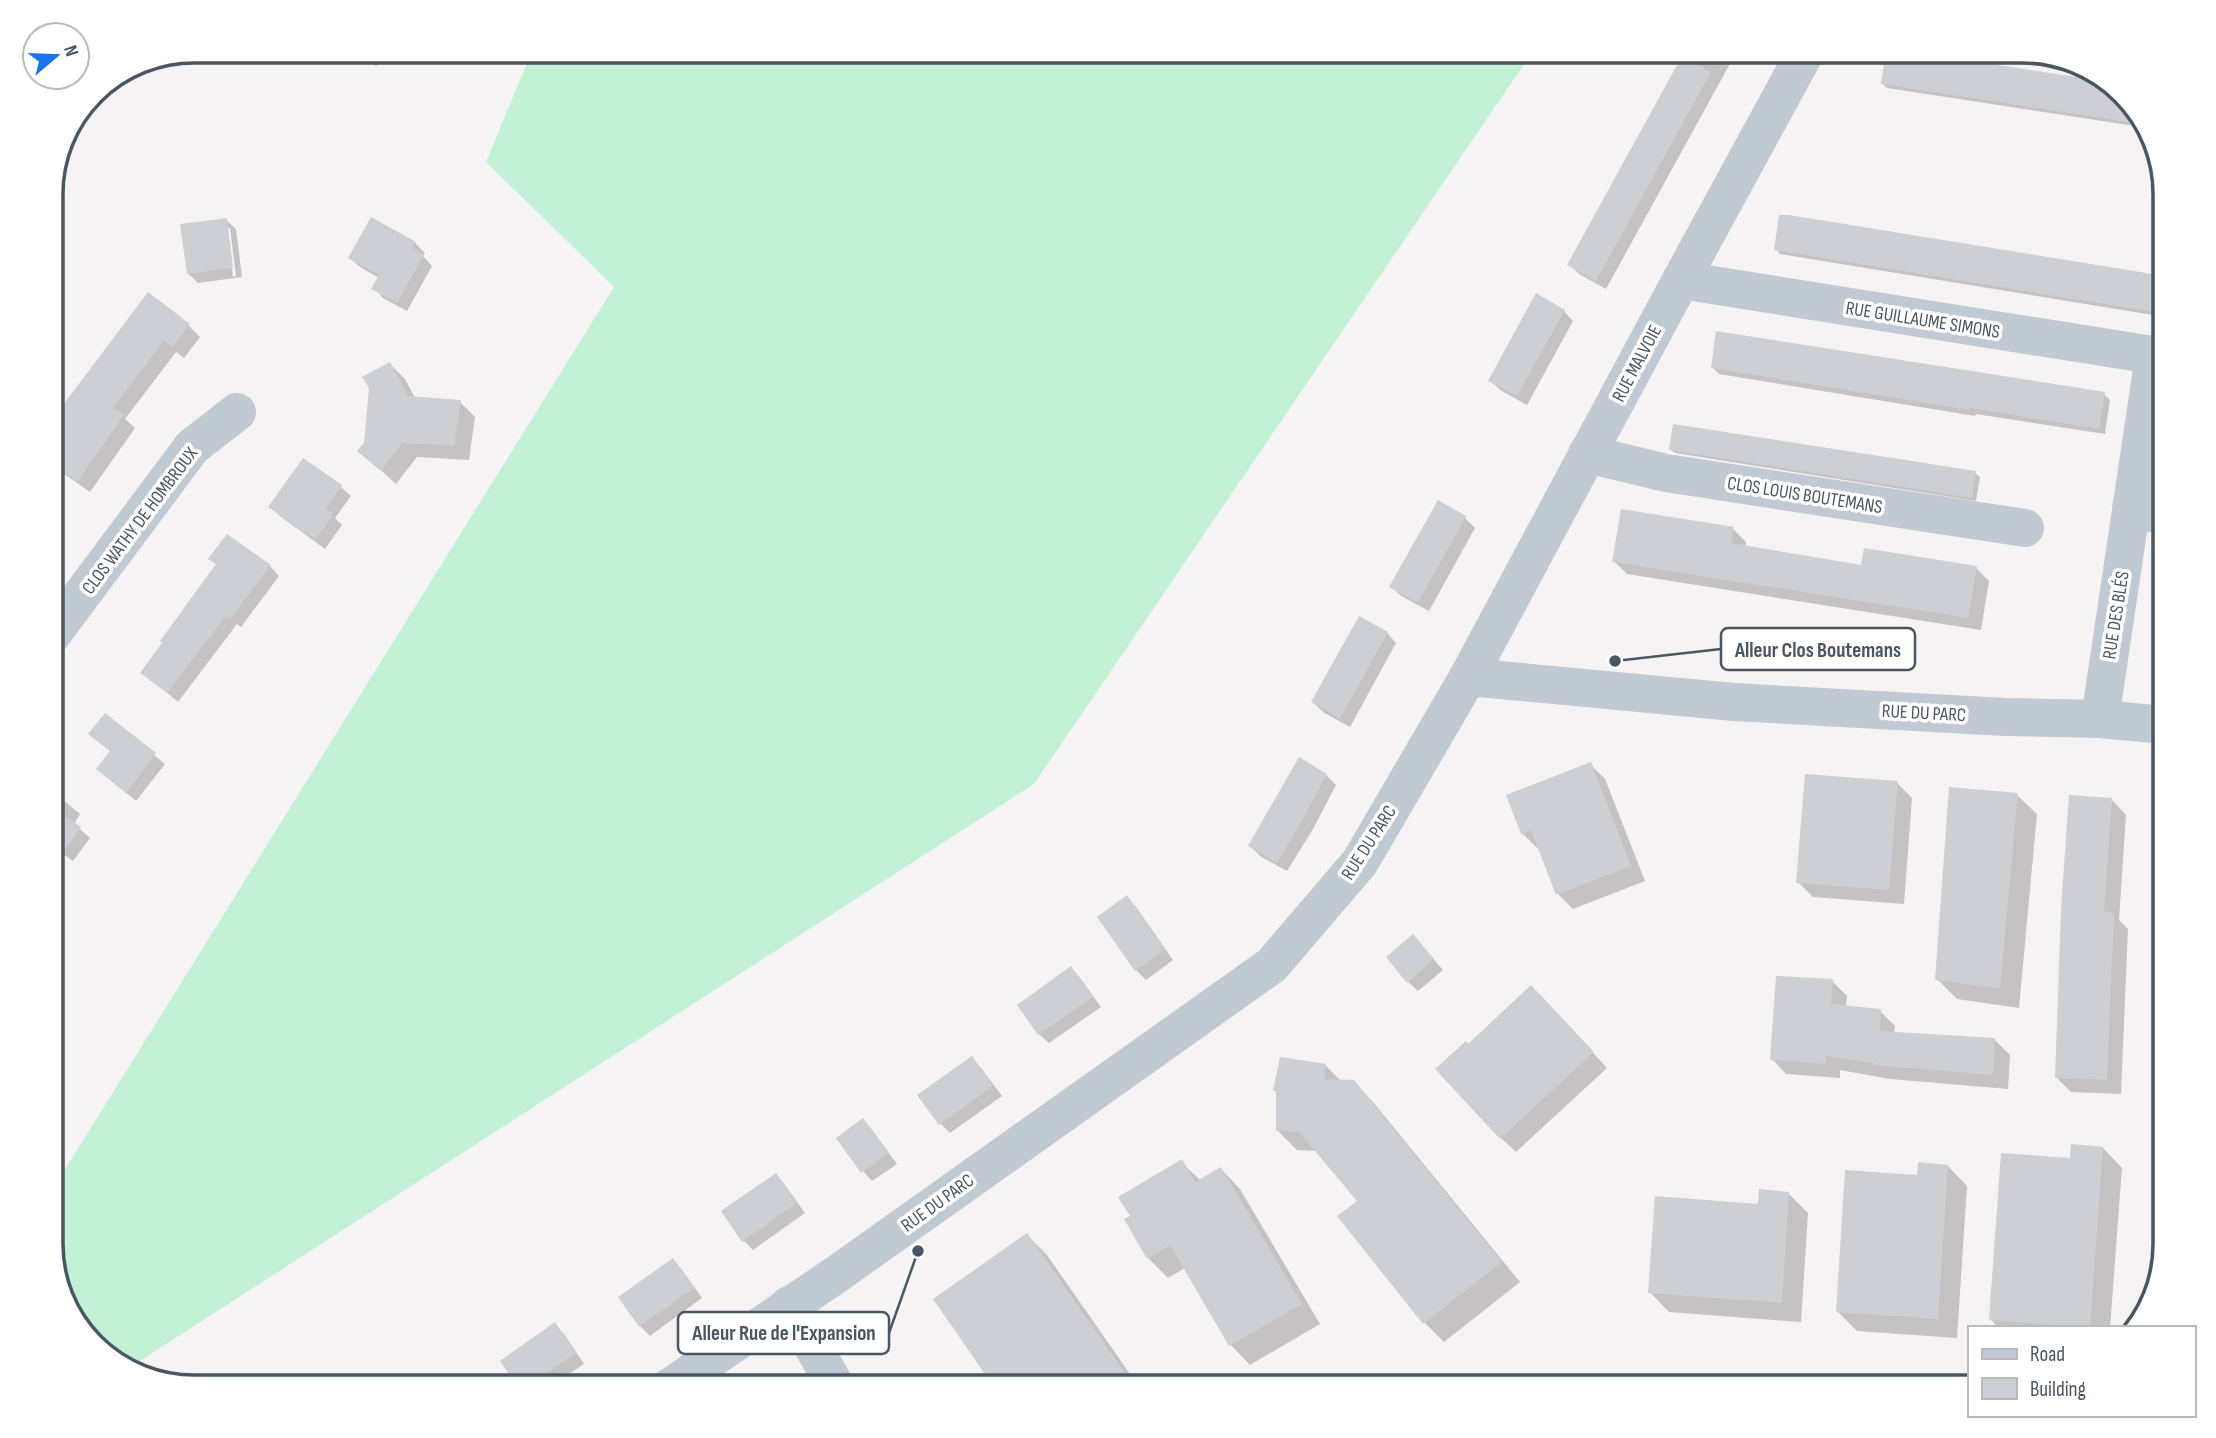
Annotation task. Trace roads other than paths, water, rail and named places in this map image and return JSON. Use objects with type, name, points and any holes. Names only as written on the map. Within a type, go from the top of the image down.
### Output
[{"type":"street","name":"RUE MALVOIE","points":[[1468,677],[1799,63]]},
{"type":"street","name":"RUE GUILLAUME SIMONS","points":[[1681,279],[2153,356]]},
{"type":"street","name":"CLOS WATHY DE HOMBROUX","points":[[63,620],[192,447],[237,412]]},
{"type":"street","name":"RUE DES BLÉS","points":[[2100,719],[2148,513],[2153,448]]},
{"type":"street","name":"CLOS LOUIS BOUTEMANS","points":[[1587,454],[1666,473],[2025,528]]},
{"type":"street","name":"RUE DU PARC","points":[[687,1375],[837,1274],[1272,965],[1360,862],[1468,677],[1734,702],[2153,723]]},
{"type":"street","points":[[789,1305],[829,1375]]},
{"type":"place","name":"Alleur Clos Boutemans","points":[[1615,661]]},
{"type":"place","name":"Alleur Rue de l'Expansion","points":[[918,1251]]}]
